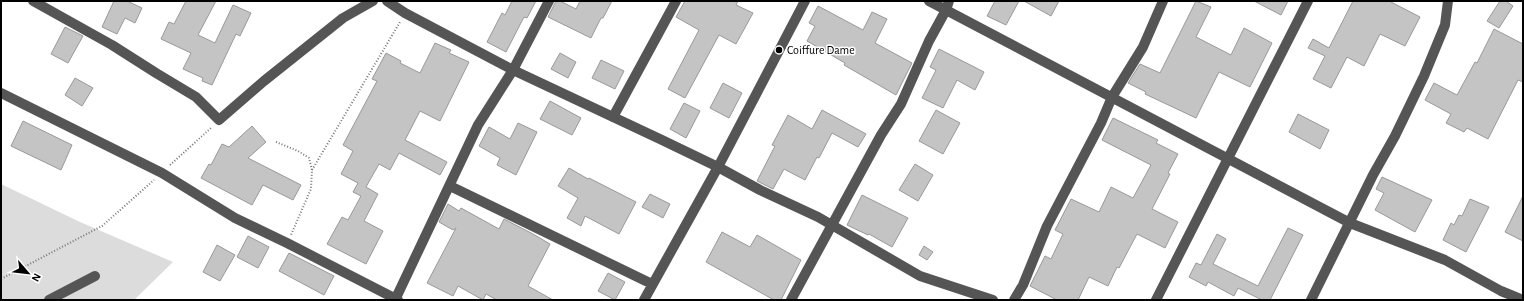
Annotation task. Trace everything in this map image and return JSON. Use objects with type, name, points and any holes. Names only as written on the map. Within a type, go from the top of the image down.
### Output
[{"type":"street","points":[[33,1],[112,45],[156,74],[196,97],[219,120],[264,81],[343,18],[373,1]]},
{"type":"street","points":[[387,1],[405,13],[513,70],[613,117],[831,224],[920,276],[993,300]]},
{"type":"street","points":[[1,94],[162,173],[235,218],[288,243],[396,300],[478,125],[513,70],[549,1]]},
{"type":"street","points":[[613,117],[676,1]]},
{"type":"street","points":[[644,300],[718,168],[805,1]]},
{"type":"street","points":[[929,1],[948,5],[979,29],[1112,97],[1350,223],[1445,260],[1501,291],[1523,300]]},
{"type":"street","points":[[1014,300],[1023,285],[1047,226],[1101,123],[1112,97],[1143,47],[1163,1]]},
{"type":"street","points":[[1156,300],[1308,1]]},
{"type":"street","points":[[1311,300],[1424,76],[1445,25],[1448,1]]},
{"type":"street","points":[[791,300],[831,224],[881,135],[901,104],[929,41],[948,5]]},
{"type":"street","points":[[450,186],[652,284]]},
{"type":"street","points":[[49,300],[96,276]]},
{"type":"path","points":[[312,170],[405,13]]},
{"type":"path","points":[[1,278],[102,226],[219,120]]},
{"type":"path","points":[[276,142],[298,150],[309,158],[312,170],[311,189],[288,243]]},
{"type":"shaded area","points":[[1,184],[80,222],[173,262],[134,300],[1,300]]},
{"type":"building","points":[[114,1],[127,1],[142,8],[135,23],[125,18],[117,34],[102,27]]},
{"type":"building","points":[[186,1],[216,1],[198,35],[215,43],[233,5],[251,13],[240,36],[236,34],[212,85],[202,81],[203,78],[183,69],[191,53],[161,39],[169,22],[174,24]]},
{"type":"building","points":[[512,1],[536,1],[527,18],[524,17],[506,52],[487,42],[502,13],[505,15]]},
{"type":"building","points":[[556,1],[560,1],[576,9],[580,1],[612,1],[591,38],[548,17]]},
{"type":"building","points":[[685,1],[738,1],[736,5],[753,13],[736,44],[719,35],[685,98],[668,89],[699,30],[676,17]]},
{"type":"building","points":[[995,1],[1019,1],[1006,25],[987,16]]},
{"type":"building","points":[[1024,1],[1059,1],[1051,16]]},
{"type":"building","points":[[1196,1],[1211,7],[1196,37],[1231,55],[1244,28],[1272,43],[1250,87],[1219,72],[1196,118],[1145,94],[1146,92],[1128,83],[1140,64],[1160,73]]},
{"type":"building","points":[[1254,1],[1288,1],[1281,15]]},
{"type":"building","points":[[1353,1],[1389,1],[1420,17],[1405,46],[1380,34],[1364,66],[1347,57],[1331,88],[1313,79],[1325,56],[1308,48],[1313,39],[1329,48]]},
{"type":"building","points":[[1500,1],[1506,1],[1513,6],[1499,28],[1487,21]]},
{"type":"building","points":[[818,6],[863,30],[872,12],[887,19],[875,43],[912,63],[896,95],[844,65],[845,63],[807,41],[815,26],[809,23]]},
{"type":"building","points":[[65,27],[83,36],[68,63],[51,54]]},
{"type":"building","points":[[1494,29],[1523,44],[1523,82],[1518,80],[1488,139],[1467,128],[1464,132],[1446,123],[1451,114],[1425,100],[1434,83],[1457,95],[1475,62],[1477,63]]},
{"type":"building","points":[[435,43],[451,50],[449,53],[469,62],[440,121],[420,111],[405,140],[447,162],[440,175],[399,153],[390,170],[379,164],[366,187],[378,194],[364,221],[383,231],[366,264],[327,244],[342,217],[348,220],[361,196],[353,192],[358,183],[341,174],[353,151],[343,145],[377,81],[372,79],[386,53],[401,61],[400,63],[420,73]]},
{"type":"building","points":[[939,49],[984,72],[975,90],[957,80],[943,108],[922,98],[936,70],[930,67]]},
{"type":"building","points":[[560,53],[576,62],[568,78],[551,69]]},
{"type":"building","points":[[601,60],[624,71],[615,89],[592,78]]},
{"type":"building","points":[[75,78],[93,88],[82,106],[65,95]]},
{"type":"building","points":[[723,83],[742,93],[729,118],[710,108]]},
{"type":"building","points":[[550,101],[581,118],[572,135],[540,119]]},
{"type":"building","points":[[684,103],[700,111],[686,138],[670,129]]},
{"type":"building","points":[[822,110],[866,134],[858,147],[832,133],[805,180],[784,169],[773,189],[757,181],[775,146],[772,145],[788,115],[812,129]]},
{"type":"building","points":[[936,110],[960,123],[943,154],[919,141]]},
{"type":"building","points":[[1298,114],[1329,130],[1320,149],[1289,132]]},
{"type":"building","points":[[1113,118],[1158,140],[1156,143],[1178,154],[1168,173],[1170,174],[1152,209],[1178,222],[1165,248],[1137,234],[1119,268],[1117,267],[1108,286],[1089,277],[1078,300],[1057,300],[1030,286],[1045,256],[1051,259],[1063,234],[1055,230],[1071,199],[1099,212],[1111,187],[1133,198],[1151,165],[1102,140]]},
{"type":"building","points":[[23,121],[72,145],[61,170],[11,146]]},
{"type":"building","points":[[518,123],[537,132],[516,175],[497,165],[500,158],[479,146],[489,127],[510,139]]},
{"type":"building","points":[[252,126],[266,142],[248,158],[301,185],[293,200],[263,185],[252,205],[201,178],[209,164],[211,165],[222,144],[229,147]]},
{"type":"building","points":[[915,164],[933,175],[918,201],[899,190]]},
{"type":"building","points":[[569,168],[588,179],[589,178],[636,202],[619,234],[585,216],[581,226],[567,218],[578,198],[558,186]]},
{"type":"building","points":[[1382,177],[1432,200],[1415,232],[1375,210],[1384,193],[1376,189]]},
{"type":"building","points":[[650,194],[670,204],[663,218],[642,207]]},
{"type":"building","points":[[862,195],[908,218],[892,247],[869,234],[868,235],[847,225]]},
{"type":"building","points":[[1523,196],[1523,241],[1505,232]]},
{"type":"building","points":[[1470,199],[1489,207],[1466,252],[1443,240],[1451,223],[1454,225],[1459,215],[1462,216]]},
{"type":"building","points":[[448,204],[459,211],[461,208],[499,229],[504,219],[550,244],[528,286],[553,300],[497,300],[486,294],[483,300],[458,286],[453,296],[427,283],[456,228],[453,230],[439,222]]},
{"type":"building","points":[[1288,228],[1303,235],[1270,300],[1262,300],[1238,288],[1234,296],[1208,282],[1206,286],[1189,277],[1196,263],[1201,265],[1217,234],[1226,239],[1213,264],[1258,286]]},
{"type":"building","points":[[722,232],[750,247],[757,235],[801,260],[781,300],[774,300],[706,262]]},
{"type":"building","points":[[248,236],[269,247],[258,268],[237,257]]},
{"type":"building","points":[[217,245],[235,255],[220,281],[203,272]]},
{"type":"building","points":[[924,246],[933,252],[927,260],[919,255]]},
{"type":"building","points":[[289,253],[334,276],[324,295],[279,271]]},
{"type":"building","points":[[608,273],[625,282],[615,300],[598,291]]},
{"type":"place","name":"Coiffure Dame","points":[[779,50]]}]
